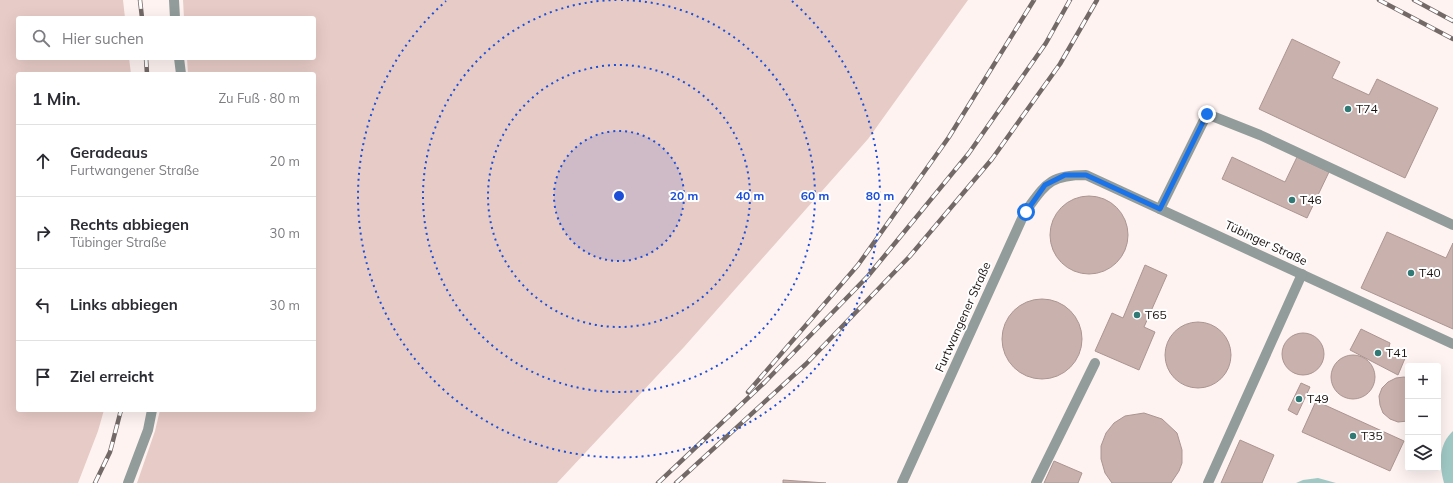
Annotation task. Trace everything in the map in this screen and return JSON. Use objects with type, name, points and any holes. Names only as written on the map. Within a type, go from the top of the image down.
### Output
[{"type":"street","points":[[174,0],[176,16]]},
{"type":"street","points":[[179,60],[181,72]]},
{"type":"street","points":[[1160,209],[1207,114],[1260,135],[1453,225]]},
{"type":"street","name":"Tübinger Straße","points":[[1065,175],[1086,175],[1453,344]]},
{"type":"street","name":"Furtwangener Straße","points":[[902,483],[1026,212],[1045,185],[1065,175]]},
{"type":"street","points":[[1208,483],[1302,274]]},
{"type":"street","points":[[1036,483],[1095,363]]},
{"type":"street","points":[[128,483],[148,430],[152,412]]},
{"type":"shaded area","points":[[0,0],[123,0],[125,16],[16,16],[16,60],[129,60],[131,72],[16,72],[16,412],[103,412],[98,431],[78,483],[0,483]]},
{"type":"shaded area","points":[[183,0],[968,0],[868,139],[684,347],[557,483],[137,483],[155,431],[160,412],[316,412],[316,72],[188,72],[187,60],[316,60],[316,16],[184,16]]},
{"type":"water","points":[[1453,431],[1453,483],[1444,483],[1441,469],[1442,449],[1448,436]]},
{"type":"water","points":[[1318,478],[1336,483],[1296,483],[1303,480]]},
{"type":"building","name":"T74","points":[[1292,39],[1340,62],[1332,78],[1369,95],[1377,79],[1438,108],[1405,178],[1259,109]]},
{"type":"building","name":"T46","points":[[1232,157],[1285,182],[1297,157],[1329,172],[1307,218],[1222,179]]},
{"type":"building","points":[[1081,196],[1097,196],[1111,202],[1122,213],[1128,227],[1128,243],[1122,257],[1111,268],[1097,274],[1081,274],[1067,268],[1056,257],[1050,243],[1050,227],[1056,213],[1067,202]]},
{"type":"building","name":"T40","points":[[1387,232],[1446,258],[1453,243],[1453,329],[1361,288]]},
{"type":"building","name":"T65","points":[[1145,265],[1167,275],[1144,327],[1155,332],[1139,370],[1095,351],[1112,313],[1123,318]]},
{"type":"building","points":[[1034,299],[1050,299],[1071,310],[1082,331],[1082,347],[1071,368],[1050,379],[1034,379],[1020,373],[1013,368],[1008,361],[1002,347],[1002,331],[1008,317],[1013,310],[1020,305]]},
{"type":"building","points":[[1192,322],[1204,322],[1216,327],[1226,337],[1231,349],[1229,368],[1216,383],[1204,388],[1192,388],[1180,383],[1170,373],[1165,361],[1165,349],[1170,337],[1180,327]]},
{"type":"building","name":"T41","points":[[1361,329],[1390,343],[1389,347],[1406,356],[1398,375],[1350,350]]},
{"type":"building","points":[[1299,333],[1307,333],[1315,336],[1321,342],[1324,354],[1321,366],[1315,372],[1307,375],[1299,375],[1291,372],[1285,366],[1282,358],[1282,350],[1285,342],[1291,336]]},
{"type":"building","points":[[1349,355],[1357,355],[1362,356],[1369,361],[1374,368],[1374,386],[1369,393],[1362,398],[1349,399],[1341,396],[1334,389],[1331,381],[1331,373],[1334,365],[1341,358]]},
{"type":"building","points":[[1405,377],[1405,421],[1398,422],[1390,419],[1383,413],[1380,405],[1379,396],[1382,388],[1388,382],[1396,378]]},
{"type":"building","name":"T49","points":[[1301,383],[1310,387],[1297,415],[1288,410]]},
{"type":"building","name":"T35","points":[[1316,401],[1404,441],[1390,471],[1302,432]]},
{"type":"building","points":[[1144,413],[1162,419],[1177,433],[1182,450],[1182,463],[1179,471],[1171,483],[1112,483],[1105,473],[1101,459],[1101,446],[1106,433],[1114,423],[1125,416]]},
{"type":"building","points":[[1240,440],[1274,455],[1262,483],[1221,483]]},
{"type":"building","points":[[1054,461],[1082,473],[1078,483],[1044,483]]},
{"type":"building","points":[[783,480],[826,483],[783,483]]},
{"type":"railway","points":[[140,0],[142,16]]},
{"type":"railway","points":[[748,392],[858,265],[949,137],[1034,0]]},
{"type":"railway","points":[[658,483],[765,382],[868,276],[969,153],[1046,43],[1070,0]]},
{"type":"railway","points":[[676,483],[806,364],[910,256],[992,159],[1060,64],[1097,0]]},
{"type":"railway","points":[[1379,0],[1453,39]]},
{"type":"railway","points":[[1414,0],[1453,21]]},
{"type":"railway","points":[[146,60],[147,72]]},
{"type":"railway","points":[[95,483],[110,452],[120,412]]},
{"type":"place","name":"T74","points":[[1348,109]]},
{"type":"place","name":"T46","points":[[1292,200]]},
{"type":"place","name":"T40","points":[[1411,273]]},
{"type":"place","name":"T65","points":[[1137,315]]},
{"type":"place","name":"T41","points":[[1378,353]]},
{"type":"place","name":"T49","points":[[1299,399]]},
{"type":"place","name":"T35","points":[[1353,436]]},
{"type":"route","points":[[1026,212],[1045,185],[1065,175],[1086,175],[1160,209],[1207,114]]}]
